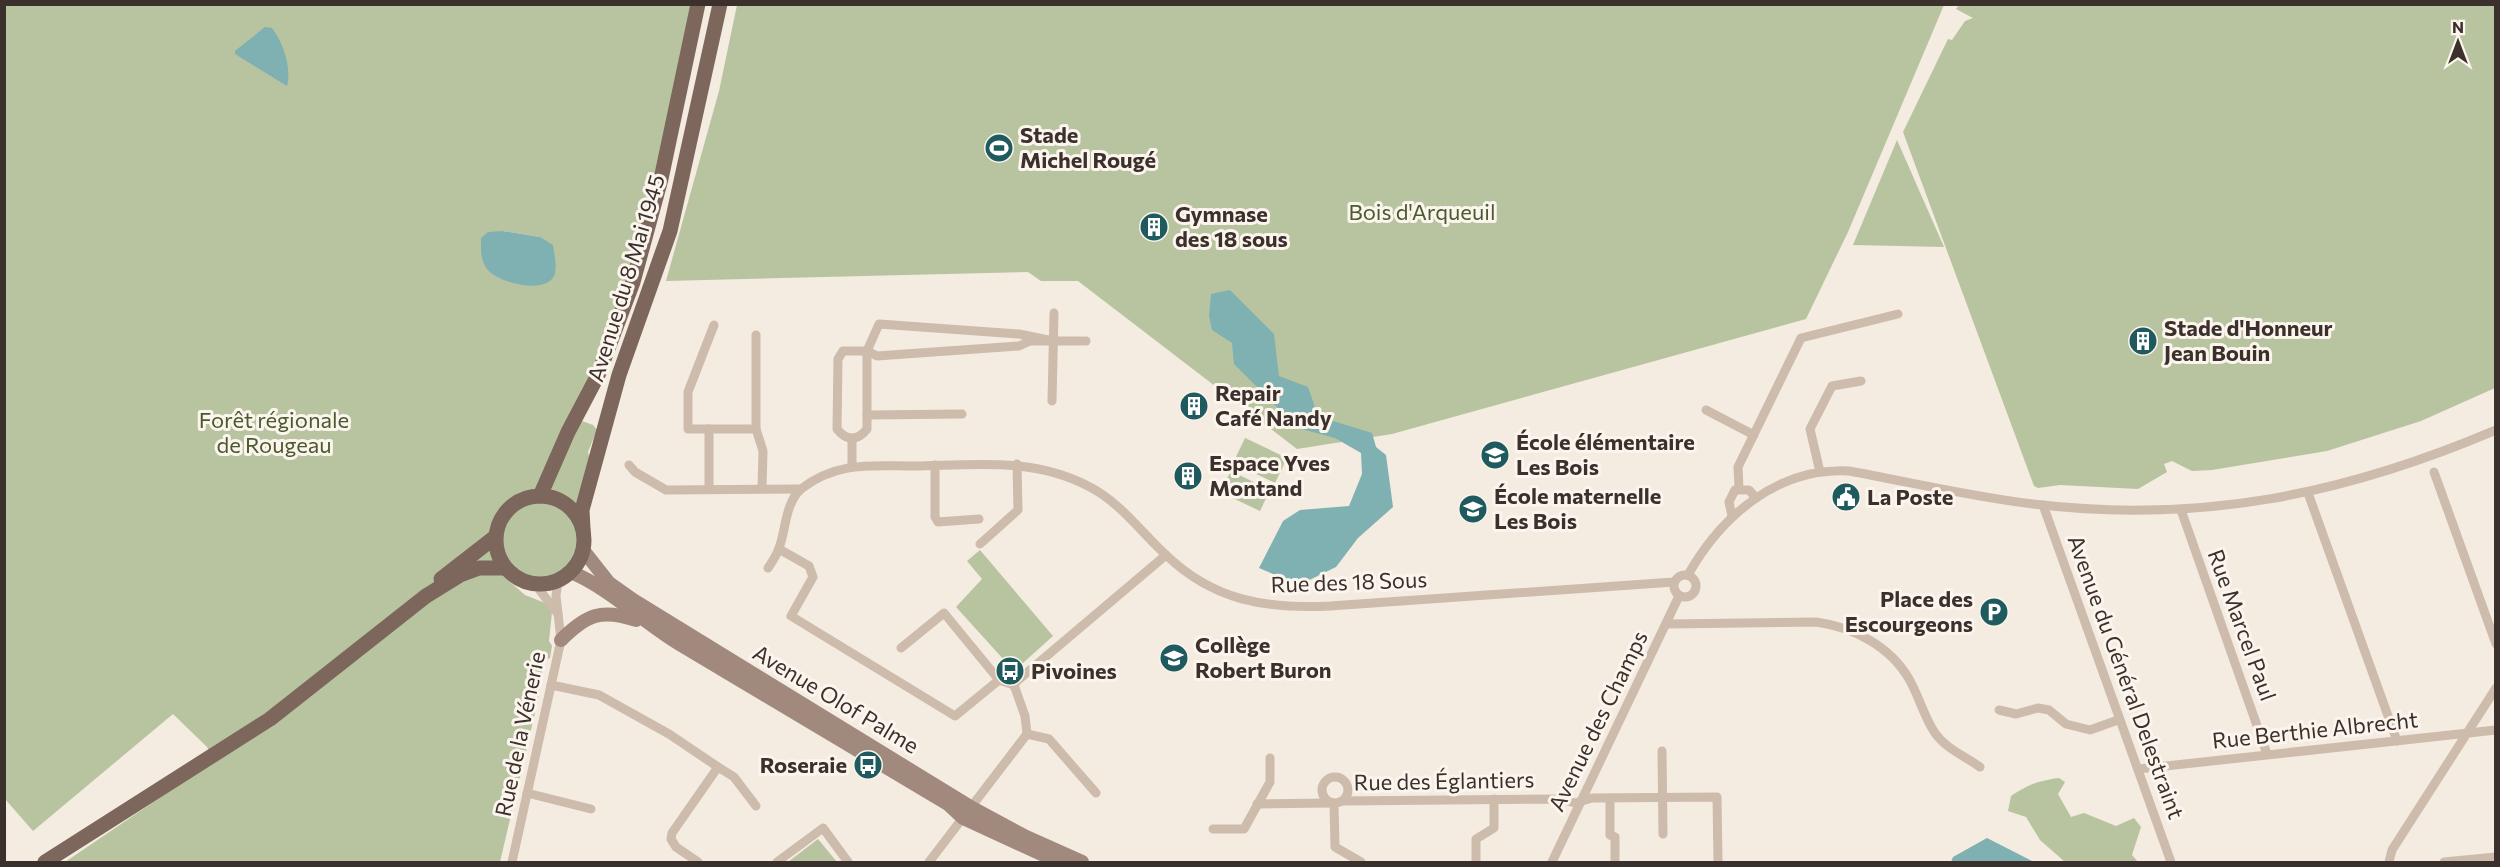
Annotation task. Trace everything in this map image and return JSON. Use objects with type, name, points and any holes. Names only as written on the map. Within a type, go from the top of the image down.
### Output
[{"type":"main road","points":[[540,496],[568,432],[598,375],[630,291],[661,179],[698,4]]},
{"type":"main road","name":"Avenue du 8 Mai 1945","points":[[583,529],[582,510],[619,375],[670,231],[720,4]]},
{"type":"main road","points":[[540,496],[554,498],[567,505],[576,515],[583,529],[583,550],[564,576],[534,584],[514,576],[505,568],[499,557],[495,537],[499,522],[517,502],[540,496]]},
{"type":"main road","points":[[426,596],[456,565],[495,537]]},
{"type":"main road","name":"Avenue Olof Palme","points":[[583,550],[609,583],[633,600],[968,813],[1082,862]]},
{"type":"main road","points":[[45,862],[270,719],[426,596],[460,575],[479,568],[505,568]]},
{"type":"main road","name":"Avenue Olof Palme","points":[[564,576],[586,578],[647,624],[940,799],[1059,862]]},
{"type":"main road","points":[[561,640],[585,619],[606,613],[619,614],[647,624]]},
{"type":"street","points":[[1052,401],[1054,313]]},
{"type":"street","points":[[1738,489],[1738,467],[1802,338],[1898,314]]},
{"type":"street","points":[[1053,341],[1019,334],[879,324],[867,351],[867,429],[862,435],[852,439],[843,436],[837,429],[838,358],[843,351],[867,351],[877,356],[1020,346],[1030,341],[1053,341],[1086,341]]},
{"type":"street","points":[[714,325],[688,392],[688,429],[756,429]]},
{"type":"street","points":[[756,335],[756,429],[763,451],[762,488]]},
{"type":"street","points":[[1820,472],[1810,429],[1832,386],[1861,381]]},
{"type":"street","points":[[1706,410],[1754,435]]},
{"type":"street","points":[[867,414],[962,414]]},
{"type":"street","points":[[709,429],[709,489]]},
{"type":"street","name":"Avenue des Champs","points":[[1552,862],[1679,596],[1687,597],[1695,591],[1695,582],[1688,575],[1709,541],[1732,516],[1756,498],[1796,478],[1820,472],[1849,471],[2043,505],[2116,510],[2181,510],[2308,493],[2401,468],[2496,430]]},
{"type":"street","points":[[852,439],[852,466]]},
{"type":"street","points":[[980,544],[1018,510],[1017,464]]},
{"type":"street","name":"Rue des 18 Sous","points":[[801,489],[839,468],[852,466],[1017,464],[1054,472],[1088,486],[1118,506],[1166,555],[1212,588],[1252,603],[1283,607],[1674,582]]},
{"type":"street","points":[[629,465],[635,472],[666,490],[801,489]]},
{"type":"street","points":[[935,465],[935,517],[938,522],[979,519]]},
{"type":"street","points":[[2434,472],[2496,644]]},
{"type":"street","points":[[768,568],[779,549],[792,499],[801,489]]},
{"type":"street","points":[[1732,516],[1729,502],[1735,490],[1749,490],[1756,498]]},
{"type":"street","points":[[2308,493],[2397,741]]},
{"type":"street","name":"Avenue du Général Delestraint","points":[[2043,505],[2118,720],[2171,862]]},
{"type":"street","name":"Rue Marcel Paul","points":[[2181,510],[2267,754]]},
{"type":"street","points":[[779,549],[809,566],[813,577],[791,616],[955,716],[999,680]]},
{"type":"street","points":[[1014,685],[1023,674],[1166,555]]},
{"type":"street","points":[[1679,596],[1674,589],[1674,582],[1680,576],[1688,575]]},
{"type":"street","name":"Rue de la Vénerie","points":[[512,862],[561,640],[558,614],[564,576]]},
{"type":"street","points":[[534,584],[558,614]]},
{"type":"street","points":[[902,648],[944,613],[999,680],[1014,685]]},
{"type":"street","points":[[1667,624],[1816,622],[1863,636],[1885,652],[1901,668],[1940,740],[1980,767]]},
{"type":"street","points":[[551,685],[599,695],[669,734],[734,777],[756,806]]},
{"type":"street","points":[[929,862],[1027,734],[1025,716],[1014,685]]},
{"type":"street","points":[[2389,862],[2392,850],[2496,688]]},
{"type":"street","points":[[1999,710],[2016,714],[2038,708],[2049,710],[2067,724],[2090,730],[2118,720]]},
{"type":"street","name":"Rue Berthie Albrecht","points":[[2138,769],[2496,730]]},
{"type":"street","points":[[1027,734],[1049,739],[1096,793]]},
{"type":"street","points":[[1662,751],[1663,834]]},
{"type":"street","points":[[1213,829],[1244,829],[1270,782],[1270,758]]},
{"type":"street","points":[[698,862],[676,847],[671,839],[672,833],[718,767]]},
{"type":"street","points":[[527,793],[591,809]]},
{"type":"street","name":"Rue des Églantiers","points":[[1257,804],[1560,799],[1575,803],[1610,798],[1717,797],[1718,862]]},
{"type":"street","points":[[1610,798],[1610,835],[1615,837],[1615,862]]},
{"type":"street","points":[[1476,862],[1476,839],[1494,828],[1494,800]]},
{"type":"street","points":[[1336,803],[1335,847],[1361,862]]},
{"type":"street","points":[[777,862],[823,828],[848,862]]},
{"type":"street","points":[[2444,862],[2496,857]]},
{"type":"green space","name":"Forêt régionale de Rougeau","points":[[4,5],[693,5],[641,238],[613,328],[571,417],[593,425],[597,430],[588,452],[591,464],[588,495],[578,549],[571,563],[561,574],[548,580],[542,581],[515,575],[503,576],[525,595],[545,603],[552,612],[549,641],[552,646],[550,658],[544,661],[538,700],[500,862],[65,862],[214,761],[207,747],[173,714],[33,831],[5,799]],"holes":[[[503,231],[540,237],[481,238]]]},
{"type":"green space","name":"Bois d'Arqueuil","points":[[737,5],[1944,5],[1848,232],[1806,319],[1392,434],[1297,449],[1078,281],[1041,281],[1028,272],[666,281],[719,91]]},
{"type":"green space","points":[[1959,5],[2495,5],[2495,388],[2421,421],[2327,451],[2212,470],[2192,471],[2172,461],[2164,464],[2167,472],[2138,489],[2060,485],[2038,488],[2034,486],[1903,132],[1948,39],[1952,40],[1965,21],[1973,18],[1956,9]]},
{"type":"green space","points":[[1897,140],[1944,247],[1853,245]]},
{"type":"green space","points":[[1245,438],[1287,458],[1275,483],[1233,463]]},
{"type":"green space","points":[[1231,471],[1270,490],[1260,511],[1220,492]]},
{"type":"green space","points":[[980,550],[1053,636],[1014,671],[956,607],[982,579],[967,561]]},
{"type":"green space","points":[[2059,778],[2065,782],[2058,794],[2071,817],[2084,813],[2116,826],[2134,818],[2141,827],[2132,855],[2138,862],[2065,862],[2040,840],[2026,817],[2008,811],[2011,796],[2034,784]]},
{"type":"green space","points":[[818,839],[837,862],[788,862]]},
{"type":"water","points":[[265,27],[272,28],[283,48],[288,72],[287,86],[235,54],[235,51]]},
{"type":"water","points":[[503,231],[540,237],[553,245],[556,270],[551,280],[536,286],[526,285],[505,280],[490,272],[483,260],[481,238],[488,232]]},
{"type":"water","points":[[1230,290],[1274,334],[1279,376],[1308,387],[1316,410],[1323,418],[1372,433],[1376,447],[1386,455],[1393,507],[1358,538],[1336,567],[1299,585],[1259,568],[1283,521],[1300,510],[1349,506],[1362,474],[1361,453],[1335,438],[1298,428],[1234,364],[1232,343],[1212,330],[1209,316],[1211,294]]},
{"type":"water","points":[[1987,838],[2034,862],[1951,862],[1953,857]]},
{"type":"place","name":"Stade Michel Rougé","points":[[999,148]]},
{"type":"place","name":"Gymnase des 18 sous","points":[[1154,227]]},
{"type":"place","name":"Stade d'Honneur Jean Bouin","points":[[2143,341]]},
{"type":"place","name":"Repair Café Nandy","points":[[1194,406]]},
{"type":"place","name":"École élémentaire Les Bois","points":[[1495,455]]},
{"type":"place","name":"Espace Yves Montand","points":[[1188,476]]},
{"type":"place","name":"La Poste","points":[[1846,497]]},
{"type":"place","name":"École maternelle Les Bois","points":[[1473,509]]},
{"type":"place","name":"Place des Escourgeons","points":[[1994,612]]},
{"type":"place","name":"Collège Robert Buron","points":[[1174,658]]},
{"type":"place","name":"Pivoines","points":[[1010,671]]},
{"type":"place","name":"Roseraie","points":[[868,765]]}]
